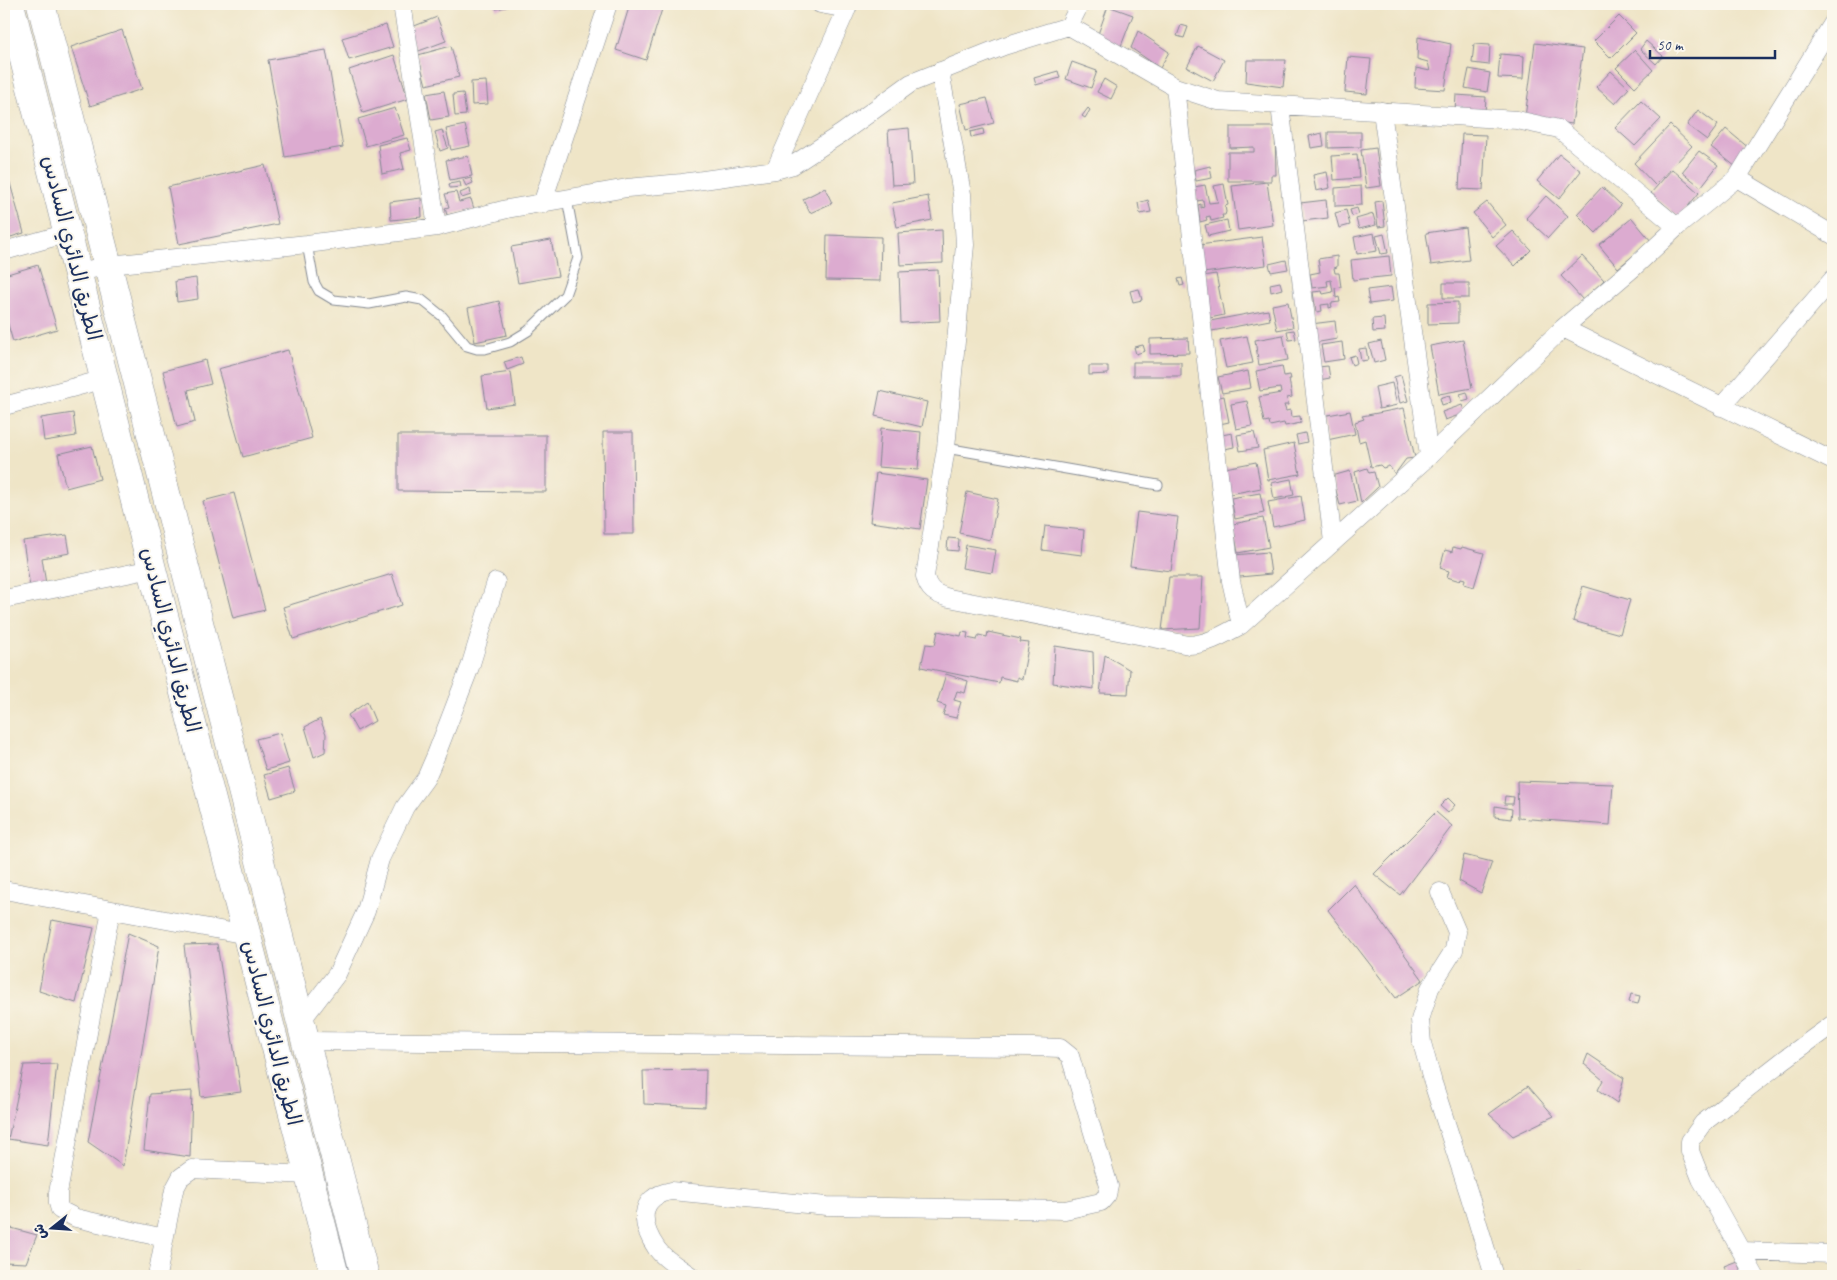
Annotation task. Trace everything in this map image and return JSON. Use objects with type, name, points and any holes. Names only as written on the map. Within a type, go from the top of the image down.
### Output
[{"type":"highway","name":"الطريق الدائري السادس","points":[[10,4],[11,40],[79,272],[152,569],[335,1276]]},
{"type":"highway","name":"الطريق الدائري السادس","points":[[41,4],[110,265],[365,1276]]},
{"type":"street","points":[[402,4],[437,227]]},
{"type":"street","points":[[542,204],[608,4]]},
{"type":"street","points":[[775,170],[848,6],[820,4]]},
{"type":"street","points":[[79,272],[110,265],[306,244],[437,227],[507,209],[627,188],[682,183],[775,170],[793,165],[842,133],[911,83],[1004,46],[1069,26],[1080,4]]},
{"type":"street","points":[[940,72],[962,194],[965,245],[946,448],[925,576],[927,585],[931,590],[949,598],[1189,645],[1213,640],[1241,624],[1429,456],[1563,328],[1737,178],[1833,23]]},
{"type":"street","points":[[1069,26],[1175,87],[1218,101],[1517,120],[1559,129],[1678,227]]},
{"type":"street","points":[[1175,87],[1231,580],[1241,624]]},
{"type":"street","points":[[1280,105],[1333,542]]},
{"type":"street","points":[[1382,111],[1429,456]]},
{"type":"street","points":[[1737,178],[1833,235]]},
{"type":"street","points":[[4,251],[68,234]]},
{"type":"street","points":[[1722,407],[1833,279]]},
{"type":"street","points":[[1563,328],[1833,461]]},
{"type":"street","points":[[4,406],[105,379]]},
{"type":"street","points":[[4,599],[152,569]]},
{"type":"street","points":[[302,1031],[337,974],[366,910],[380,859],[405,807],[426,778],[436,755],[470,667],[496,582]]},
{"type":"street","points":[[4,890],[247,935]]},
{"type":"street","points":[[1440,892],[1457,932],[1454,950],[1430,988],[1420,1020],[1422,1043],[1494,1276]]},
{"type":"street","points":[[111,910],[58,1193],[58,1203],[60,1210],[76,1218],[164,1238]]},
{"type":"street","points":[[1755,1276],[1701,1179],[1690,1151],[1690,1141],[1703,1123],[1833,1024]]},
{"type":"street","points":[[302,1031],[1033,1047],[1060,1048],[1070,1056],[1109,1186],[1107,1195],[1101,1202],[1065,1210],[827,1206],[670,1191],[663,1192],[646,1204],[644,1210],[645,1219],[657,1249],[691,1276]]},
{"type":"street","points":[[157,1276],[174,1190],[181,1177],[192,1169],[308,1175]]},
{"type":"street","points":[[1742,1251],[1833,1254]]},
{"type":"lane","points":[[306,244],[314,282],[319,291],[334,300],[369,304],[406,297],[422,300],[442,316],[468,346],[476,349],[486,349],[510,342],[528,331],[565,295],[578,258],[567,199]]},
{"type":"lane","points":[[946,448],[1158,485]]},
{"type":"building","points":[[495,4],[516,4],[516,5],[496,9]]},
{"type":"building","points":[[630,4],[657,4],[663,6],[646,60],[616,50]]},
{"type":"building","points":[[1108,6],[1133,15],[1121,46],[1097,37]]},
{"type":"building","points":[[1619,16],[1636,33],[1611,58],[1594,41]]},
{"type":"building","points":[[437,17],[446,41],[416,52],[407,29]]},
{"type":"building","points":[[386,25],[393,47],[349,60],[342,38]]},
{"type":"building","points":[[1181,25],[1188,27],[1184,38],[1177,36]]},
{"type":"building","points":[[122,30],[142,89],[90,106],[71,47]]},
{"type":"building","points":[[1138,31],[1169,52],[1160,68],[1131,48]]},
{"type":"building","points":[[1418,37],[1451,44],[1445,90],[1415,88],[1416,68],[1430,71],[1428,62],[1417,59]]},
{"type":"building","points":[[1646,41],[1663,56],[1656,64],[1640,49]]},
{"type":"building","points":[[1535,43],[1583,49],[1572,124],[1525,117]]},
{"type":"building","points":[[1474,44],[1490,45],[1489,65],[1472,63]]},
{"type":"building","points":[[451,46],[459,77],[426,85],[418,55]]},
{"type":"building","points":[[1198,46],[1224,60],[1213,81],[1187,67]]},
{"type":"building","points":[[326,50],[343,147],[285,157],[268,60]]},
{"type":"building","points":[[1635,50],[1653,70],[1635,87],[1616,68]]},
{"type":"building","points":[[1500,54],[1524,56],[1523,79],[1498,78]]},
{"type":"building","points":[[394,55],[408,99],[363,113],[349,70]]},
{"type":"building","points":[[1348,57],[1371,59],[1367,94],[1345,92]]},
{"type":"building","points":[[1247,60],[1286,60],[1283,87],[1246,82]]},
{"type":"building","points":[[1072,62],[1097,71],[1091,88],[1066,79]]},
{"type":"building","points":[[1469,69],[1490,73],[1487,92],[1465,88]]},
{"type":"building","points":[[1058,71],[1060,78],[1036,85],[1034,78]]},
{"type":"building","points":[[1611,71],[1629,88],[1615,104],[1596,87]]},
{"type":"building","points":[[1104,79],[1117,87],[1111,99],[1097,92]]},
{"type":"building","points":[[486,81],[488,104],[472,105],[471,82]]},
{"type":"building","points":[[444,91],[449,117],[431,120],[426,94]]},
{"type":"building","points":[[463,93],[466,115],[455,116],[453,94]]},
{"type":"building","points":[[1456,95],[1486,97],[1485,113],[1455,111]]},
{"type":"building","points":[[987,98],[994,123],[966,130],[960,104]]},
{"type":"building","points":[[1641,101],[1661,119],[1635,146],[1615,128]]},
{"type":"building","points":[[395,108],[404,135],[366,146],[358,119]]},
{"type":"building","points":[[1088,108],[1090,110],[1085,118],[1082,116]]},
{"type":"building","points":[[1698,110],[1718,125],[1707,140],[1687,125]]},
{"type":"building","points":[[465,125],[470,146],[451,150],[446,129]]},
{"type":"building","points":[[1670,125],[1692,146],[1655,185],[1634,163]]},
{"type":"building","points":[[1230,127],[1275,127],[1276,175],[1271,175],[1271,181],[1228,181],[1228,152],[1254,152],[1254,147],[1230,148]]},
{"type":"building","points":[[909,128],[913,184],[892,185],[888,130]]},
{"type":"building","points":[[983,129],[984,134],[971,137],[970,132]]},
{"type":"building","points":[[1726,129],[1750,149],[1736,167],[1711,147]]},
{"type":"building","points":[[442,130],[448,148],[440,151],[435,132]]},
{"type":"building","points":[[1328,132],[1361,132],[1361,147],[1328,148]]},
{"type":"building","points":[[1322,133],[1324,146],[1311,148],[1309,136]]},
{"type":"building","points":[[1462,134],[1486,135],[1483,190],[1459,189]]},
{"type":"building","points":[[407,138],[411,150],[400,153],[404,169],[382,174],[378,145]]},
{"type":"building","points":[[1376,148],[1381,186],[1366,188],[1361,150]]},
{"type":"building","points":[[1699,151],[1718,165],[1701,187],[1682,172]]},
{"type":"building","points":[[1357,154],[1359,178],[1334,180],[1332,156]]},
{"type":"building","points":[[1559,154],[1581,171],[1559,199],[1537,181]]},
{"type":"building","points":[[468,156],[472,176],[450,180],[446,160]]},
{"type":"building","points":[[4,162],[24,233],[4,239]]},
{"type":"building","points":[[265,165],[278,224],[179,244],[168,187]]},
{"type":"building","points":[[1210,166],[1212,178],[1196,181],[1194,170]]},
{"type":"building","points":[[1672,169],[1699,193],[1679,217],[1651,193]]},
{"type":"building","points":[[1327,172],[1330,188],[1316,191],[1313,175]]},
{"type":"building","points":[[471,178],[473,183],[466,186],[463,180]]},
{"type":"building","points":[[460,182],[461,187],[450,188],[449,184]]},
{"type":"building","points":[[1267,182],[1273,225],[1238,230],[1232,186]]},
{"type":"building","points":[[1224,184],[1228,205],[1225,206],[1225,215],[1222,215],[1223,218],[1211,221],[1210,216],[1206,217],[1207,220],[1200,222],[1198,205],[1201,204],[1201,208],[1204,207],[1203,200],[1197,201],[1194,187],[1205,185],[1209,203],[1218,202],[1214,186]]},
{"type":"building","points":[[1361,186],[1362,205],[1335,206],[1335,188]]},
{"type":"building","points":[[1602,187],[1621,205],[1596,233],[1577,214]]},
{"type":"building","points":[[825,188],[832,203],[810,213],[803,199]]},
{"type":"building","points":[[470,189],[471,195],[462,198],[460,193]]},
{"type":"building","points":[[456,192],[459,202],[471,199],[474,209],[447,215],[445,208],[449,207],[445,194]]},
{"type":"building","points":[[928,196],[932,220],[897,227],[892,203]]},
{"type":"building","points":[[1546,196],[1568,216],[1548,238],[1526,218]]},
{"type":"building","points":[[421,198],[422,217],[391,220],[390,202]]},
{"type":"building","points":[[1148,200],[1151,212],[1140,214],[1138,203]]},
{"type":"building","points":[[1326,200],[1328,218],[1302,221],[1300,203]]},
{"type":"building","points":[[1382,201],[1385,226],[1378,227],[1375,202]]},
{"type":"building","points":[[1487,202],[1506,225],[1492,237],[1473,213]]},
{"type":"building","points":[[1357,208],[1359,214],[1352,216],[1350,210]]},
{"type":"building","points":[[1346,210],[1350,225],[1339,228],[1335,213]]},
{"type":"building","points":[[1373,214],[1376,225],[1359,229],[1356,219]]},
{"type":"building","points":[[1632,218],[1651,241],[1618,268],[1599,245]]},
{"type":"building","points":[[1227,220],[1229,231],[1208,236],[1205,225]]},
{"type":"building","points":[[1465,227],[1469,260],[1431,265],[1426,233]]},
{"type":"building","points":[[942,230],[943,263],[900,265],[898,233]]},
{"type":"building","points":[[1513,231],[1531,250],[1515,266],[1496,246]]},
{"type":"building","points":[[1374,233],[1377,251],[1357,254],[1354,237]]},
{"type":"building","points":[[1384,234],[1388,253],[1381,254],[1376,236]]},
{"type":"building","points":[[827,235],[881,237],[880,281],[826,280]]},
{"type":"building","points":[[1262,237],[1266,265],[1203,273],[1199,245]]},
{"type":"building","points":[[551,240],[558,276],[518,283],[511,247]]},
{"type":"building","points":[[1337,256],[1337,267],[1334,268],[1335,273],[1339,273],[1341,287],[1335,288],[1336,298],[1339,297],[1340,302],[1331,303],[1332,307],[1329,308],[1329,304],[1321,305],[1322,311],[1316,312],[1313,292],[1322,291],[1323,294],[1333,292],[1331,280],[1327,281],[1328,286],[1312,288],[1310,274],[1320,272],[1318,259]]},
{"type":"building","points":[[1389,256],[1391,276],[1353,280],[1351,260]]},
{"type":"building","points":[[1582,256],[1604,280],[1583,300],[1561,276]]},
{"type":"building","points":[[1286,260],[1288,269],[1271,272],[1269,264]]},
{"type":"building","points":[[38,265],[57,329],[13,342],[4,310],[4,275]]},
{"type":"building","points":[[938,270],[940,321],[901,323],[899,272]]},
{"type":"building","points":[[1216,274],[1224,315],[1210,318],[1202,276]]},
{"type":"building","points":[[196,278],[198,299],[177,302],[175,281]]},
{"type":"building","points":[[1182,278],[1184,285],[1180,286],[1178,279]]},
{"type":"building","points":[[1280,282],[1282,289],[1271,292],[1270,284]]},
{"type":"building","points":[[1443,283],[1469,283],[1469,298],[1443,298]]},
{"type":"building","points":[[1391,287],[1393,301],[1369,304],[1367,290]]},
{"type":"building","points":[[1139,289],[1142,300],[1133,302],[1130,291]]},
{"type":"building","points":[[499,301],[507,335],[475,342],[468,308]]},
{"type":"building","points":[[1288,302],[1293,327],[1277,330],[1272,305]]},
{"type":"building","points":[[1458,302],[1458,323],[1428,324],[1428,303]]},
{"type":"building","points":[[1268,310],[1270,320],[1212,331],[1210,321]]},
{"type":"building","points":[[1384,318],[1385,331],[1373,332],[1372,319]]},
{"type":"building","points":[[1335,321],[1337,339],[1314,343],[1311,324]]},
{"type":"building","points":[[1294,330],[1296,339],[1289,340],[1287,331]]},
{"type":"building","points":[[1283,335],[1288,360],[1259,365],[1255,340]]},
{"type":"building","points":[[1247,336],[1253,363],[1226,368],[1220,341]]},
{"type":"building","points":[[1188,338],[1189,353],[1150,354],[1150,339]]},
{"type":"building","points":[[1463,340],[1472,388],[1439,394],[1430,346]]},
{"type":"building","points":[[1381,341],[1385,360],[1374,363],[1369,344]]},
{"type":"building","points":[[1342,342],[1344,359],[1324,362],[1321,345]]},
{"type":"building","points":[[1143,345],[1145,351],[1136,354],[1134,347]]},
{"type":"building","points":[[1366,348],[1368,360],[1361,361],[1359,349]]},
{"type":"building","points":[[288,350],[312,438],[243,457],[218,369]]},
{"type":"building","points":[[1355,355],[1357,363],[1352,365],[1349,357]]},
{"type":"building","points":[[521,357],[523,364],[507,370],[504,362]]},
{"type":"building","points":[[205,360],[211,384],[188,390],[195,422],[177,427],[163,371]]},
{"type":"building","points":[[1133,362],[1181,362],[1181,376],[1133,376]]},
{"type":"building","points":[[1089,366],[1108,366],[1108,374],[1089,375]]},
{"type":"building","points":[[1282,366],[1284,376],[1290,375],[1291,379],[1289,379],[1292,397],[1287,398],[1288,405],[1284,405],[1286,411],[1290,410],[1291,417],[1300,416],[1301,423],[1285,426],[1284,423],[1270,426],[1269,421],[1264,422],[1259,397],[1281,393],[1280,388],[1260,391],[1256,371]]},
{"type":"building","points":[[1328,366],[1330,378],[1319,380],[1318,367]]},
{"type":"building","points":[[1248,371],[1251,388],[1222,393],[1218,377]]},
{"type":"building","points":[[511,372],[515,404],[487,408],[482,376]]},
{"type":"building","points":[[1401,375],[1408,401],[1400,403],[1394,377]]},
{"type":"building","points":[[1392,383],[1397,405],[1379,409],[1375,387]]},
{"type":"building","points":[[880,391],[927,402],[922,427],[875,416]]},
{"type":"building","points":[[1467,392],[1469,399],[1462,401],[1460,394]]},
{"type":"building","points":[[1449,395],[1451,402],[1442,405],[1440,398]]},
{"type":"building","points":[[1224,396],[1229,422],[1215,425],[1210,399]]},
{"type":"building","points":[[1247,401],[1252,426],[1236,429],[1231,404]]},
{"type":"building","points":[[1462,405],[1465,413],[1445,420],[1442,412]]},
{"type":"building","points":[[1404,408],[1415,458],[1406,459],[1395,474],[1389,466],[1383,468],[1380,465],[1371,467],[1365,440],[1359,442],[1355,422],[1364,419],[1362,416]]},
{"type":"building","points":[[1350,411],[1355,434],[1327,440],[1322,416]]},
{"type":"building","points":[[73,413],[76,436],[44,441],[41,418]]},
{"type":"building","points":[[881,428],[921,432],[918,470],[878,467]]},
{"type":"building","points":[[603,432],[633,432],[634,534],[604,534]]},
{"type":"building","points":[[1254,432],[1258,448],[1240,451],[1237,435]]},
{"type":"building","points":[[1232,433],[1234,447],[1220,450],[1217,436]]},
{"type":"building","points":[[1305,433],[1307,442],[1298,444],[1296,435]]},
{"type":"building","points":[[398,435],[546,435],[546,492],[398,491]]},
{"type":"building","points":[[1294,443],[1300,474],[1268,480],[1263,450]]},
{"type":"building","points":[[92,446],[100,479],[66,488],[58,454]]},
{"type":"building","points":[[1256,462],[1261,488],[1225,495],[1220,469]]},
{"type":"building","points":[[1367,468],[1369,473],[1374,472],[1378,487],[1361,503],[1355,472]]},
{"type":"building","points":[[1350,471],[1357,501],[1340,505],[1332,476]]},
{"type":"building","points":[[876,473],[927,480],[920,529],[870,522]]},
{"type":"building","points":[[1291,479],[1294,495],[1274,499],[1271,483]]},
{"type":"building","points":[[967,492],[998,499],[990,540],[959,533]]},
{"type":"building","points":[[234,493],[265,610],[233,618],[203,501]]},
{"type":"building","points":[[1260,493],[1264,513],[1235,519],[1231,498]]},
{"type":"building","points":[[1301,496],[1305,520],[1273,527],[1268,502]]},
{"type":"building","points":[[1137,512],[1178,517],[1171,571],[1130,566]]},
{"type":"building","points":[[1263,518],[1269,547],[1238,553],[1233,524]]},
{"type":"building","points":[[1045,526],[1084,530],[1082,555],[1042,550]]},
{"type":"building","points":[[67,535],[70,553],[42,558],[46,584],[30,587],[23,541]]},
{"type":"building","points":[[948,538],[959,539],[958,551],[947,550]]},
{"type":"building","points":[[966,545],[996,550],[992,573],[962,568]]},
{"type":"building","points":[[1453,547],[1461,549],[1462,547],[1484,553],[1474,587],[1464,584],[1465,579],[1461,578],[1460,581],[1447,577],[1449,571],[1440,568],[1445,550],[1452,552]]},
{"type":"building","points":[[1268,552],[1271,574],[1240,577],[1234,555]]},
{"type":"building","points":[[392,574],[402,605],[293,639],[283,607]]},
{"type":"building","points":[[1169,577],[1203,577],[1200,628],[1162,630]]},
{"type":"building","points":[[1583,586],[1630,600],[1620,634],[1573,621]]},
{"type":"building","points":[[938,631],[961,636],[962,632],[968,633],[967,638],[977,640],[979,635],[987,637],[988,632],[1021,639],[1020,642],[1029,643],[1022,679],[1017,677],[1017,681],[1000,677],[999,683],[921,667],[926,644],[935,645]]},
{"type":"building","points":[[1055,646],[1093,652],[1094,689],[1053,683]]},
{"type":"building","points":[[1105,655],[1130,670],[1128,694],[1100,693]]},
{"type":"building","points":[[946,674],[968,681],[965,693],[957,691],[954,700],[961,702],[956,718],[943,715],[946,706],[937,703]]},
{"type":"building","points":[[367,702],[375,721],[357,731],[348,715]]},
{"type":"building","points":[[320,719],[326,734],[325,752],[314,757],[305,727]]},
{"type":"building","points":[[280,733],[289,763],[266,770],[256,739]]},
{"type":"building","points":[[288,768],[295,791],[271,798],[264,775]]},
{"type":"building","points":[[1517,781],[1613,784],[1610,825],[1518,818]]},
{"type":"building","points":[[1505,796],[1514,797],[1513,804],[1504,804]]},
{"type":"building","points":[[1448,798],[1455,805],[1448,813],[1440,806]]},
{"type":"building","points":[[1495,806],[1512,809],[1511,819],[1495,817]]},
{"type":"building","points":[[1436,812],[1452,826],[1400,895],[1374,874]]},
{"type":"building","points":[[1464,855],[1492,862],[1481,893],[1459,881]]},
{"type":"building","points":[[1354,884],[1423,980],[1396,998],[1328,910]]},
{"type":"building","points":[[52,920],[94,928],[76,1003],[39,991]]},
{"type":"building","points":[[128,933],[159,946],[123,1166],[88,1142]]},
{"type":"building","points":[[217,944],[241,1092],[201,1097],[184,945]]},
{"type":"building","points":[[1631,994],[1640,996],[1638,1004],[1629,1002]]},
{"type":"building","points":[[1588,1054],[1624,1078],[1617,1103],[1598,1090],[1603,1080],[1584,1064]]},
{"type":"building","points":[[57,1064],[48,1145],[8,1139],[24,1065]]},
{"type":"building","points":[[706,1070],[705,1107],[644,1104],[643,1071]]},
{"type":"building","points":[[1528,1086],[1554,1116],[1513,1136],[1489,1114]]},
{"type":"building","points":[[192,1091],[190,1157],[144,1150],[150,1094]]},
{"type":"building","points":[[4,1226],[37,1235],[26,1263],[4,1262]]},
{"type":"building","points":[[1737,1261],[1741,1272],[1729,1276],[1724,1266]]},
{"type":"building","points":[[1582,1271],[1585,1276],[1565,1276]]}]
